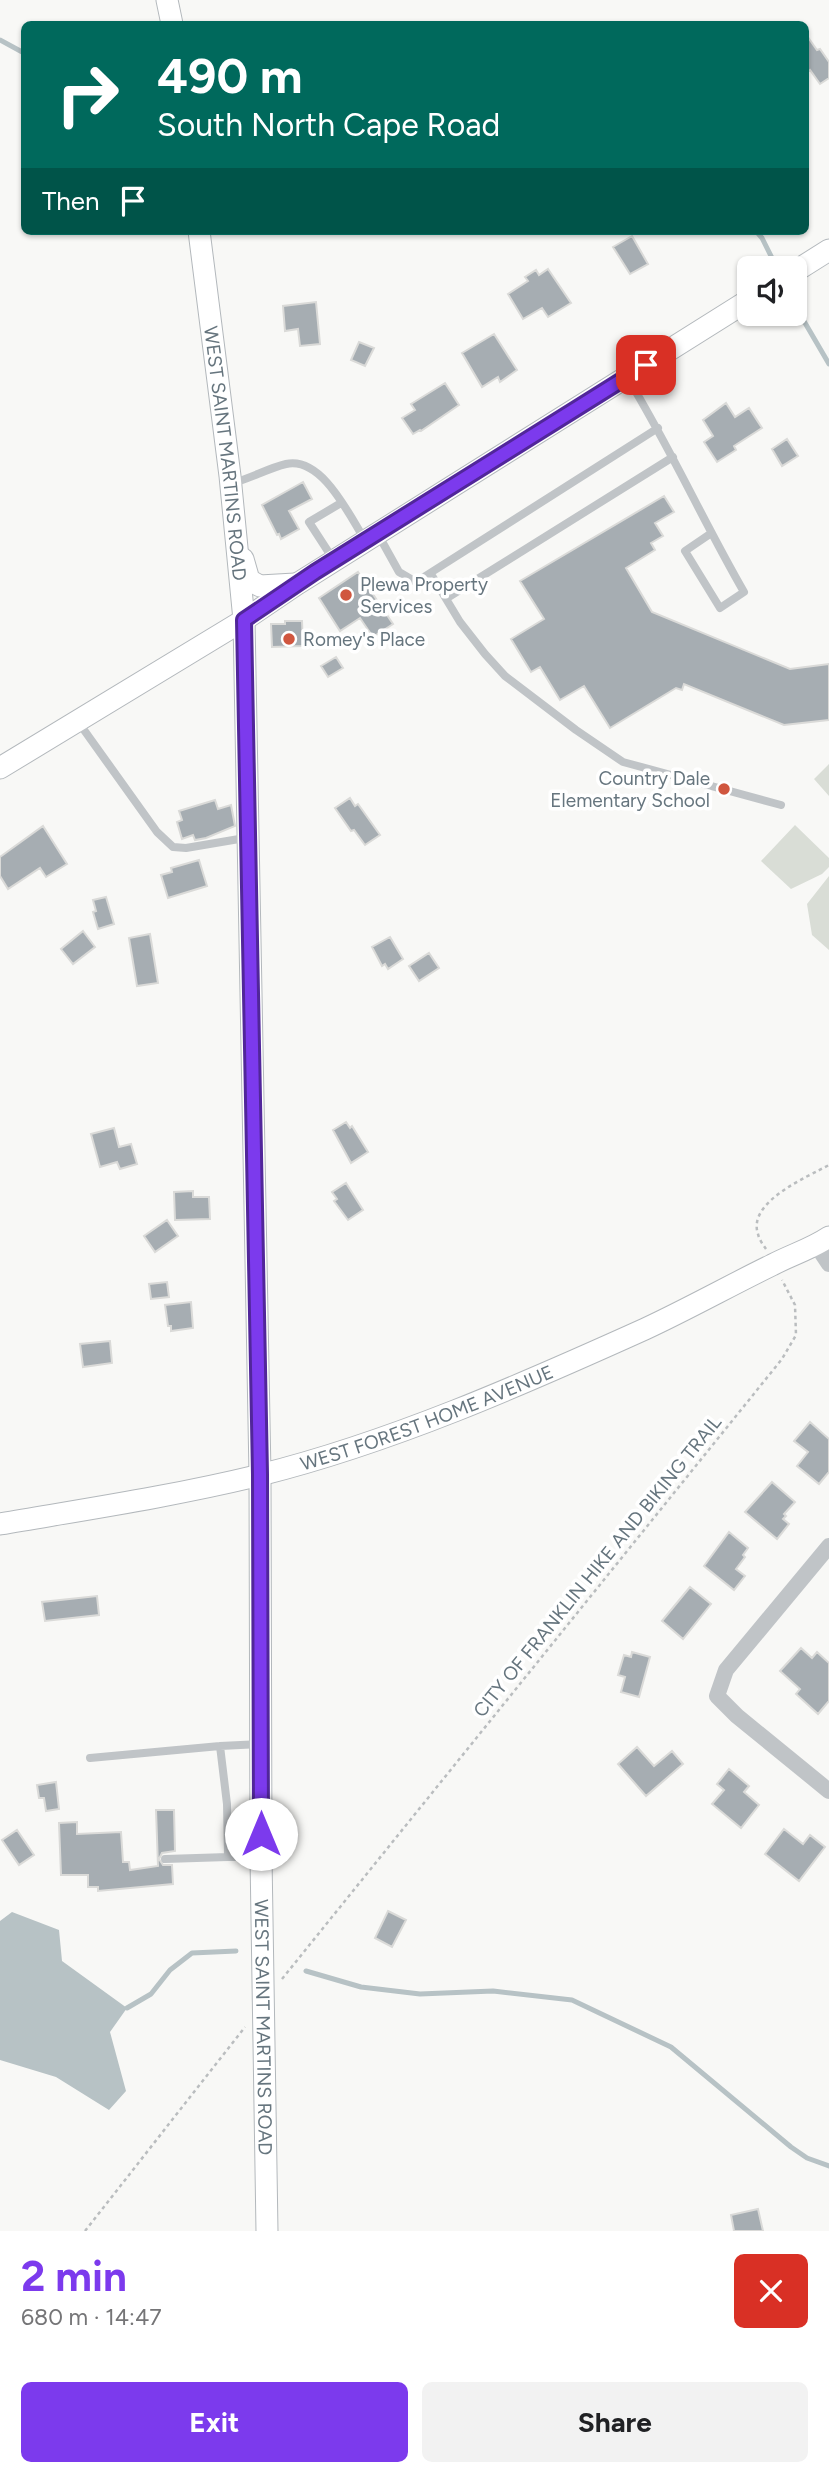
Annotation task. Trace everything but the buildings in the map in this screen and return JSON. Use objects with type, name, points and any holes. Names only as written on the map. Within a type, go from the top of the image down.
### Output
[{"type":"street","points":[[167,0],[171,21]]},
{"type":"street","name":"WEST SAINT MARTINS ROAD","points":[[199,235],[244,620],[260,1474],[261,1857],[267,2231]]},
{"type":"street","points":[[807,264],[829,250]]},
{"type":"street","points":[[0,768],[244,620],[333,561],[737,308]]},
{"type":"street","points":[[236,536],[250,580],[260,586],[297,584]]},
{"type":"street","points":[[823,1241],[829,1264]]},
{"type":"street","name":"WEST FOREST HOME AVENUE","points":[[0,1524],[123,1503],[260,1474],[373,1440],[532,1380],[686,1310],[823,1241]]},
{"type":"street","points":[[829,1546],[726,1670],[717,1696],[737,1716],[829,1791]]},
{"type":"lane","points":[[627,377],[659,428],[710,534],[744,592],[720,608],[685,551],[710,534]]},
{"type":"lane","points":[[230,483],[287,464],[304,465],[329,483],[341,503],[399,572],[416,582],[659,428]]},
{"type":"lane","points":[[447,598],[673,457]]},
{"type":"lane","points":[[333,561],[309,522],[341,503]]},
{"type":"lane","points":[[431,574],[460,622],[505,676],[623,762],[781,805]]},
{"type":"lane","points":[[78,721],[156,832],[173,846],[186,848],[248,838]]},
{"type":"lane","points":[[90,1758],[261,1744]]},
{"type":"lane","points":[[220,1746],[227,1804],[228,1857]]},
{"type":"lane","points":[[165,1858],[261,1857]]},
{"type":"path","name":"CITY OF FRANKLIN HIKE AND BIKING TRAIL","points":[[280,1981],[782,1359],[796,1335],[795,1305],[756,1232],[760,1212],[779,1192],[829,1165]]},
{"type":"path","points":[[85,2231],[250,2021]]},
{"type":"shaded area","points":[[829,764],[829,796],[814,779]]},
{"type":"shaded area","points":[[795,825],[829,858],[829,867],[822,874],[791,889],[761,861]]},
{"type":"shaded area","points":[[829,876],[829,950],[812,935],[807,904]]},
{"type":"shaded area","points":[[12,1912],[59,1930],[62,1961],[127,2008],[110,2032],[126,2091],[109,2110],[56,2077],[0,2060],[0,1921]]},
{"type":"waterway","points":[[0,40],[21,51]]},
{"type":"waterway","points":[[759,235],[771,256]]},
{"type":"waterway","points":[[807,326],[829,364]]},
{"type":"waterway","points":[[127,2008],[151,1994],[170,1970],[192,1953],[236,1951]]},
{"type":"waterway","points":[[306,1971],[361,1987],[420,1994],[493,1991],[572,2000],[671,2047],[791,2147],[807,2158],[829,2166]]},
{"type":"place","name":"Plewa Property Services","points":[[346,595]]},
{"type":"place","name":"Romey's Place","points":[[289,639]]},
{"type":"place","name":"Country Dale Elementary School","points":[[724,789]]},
{"type":"route","points":[[261,1834],[260,1474],[244,620],[315,572],[646,365]]}]
